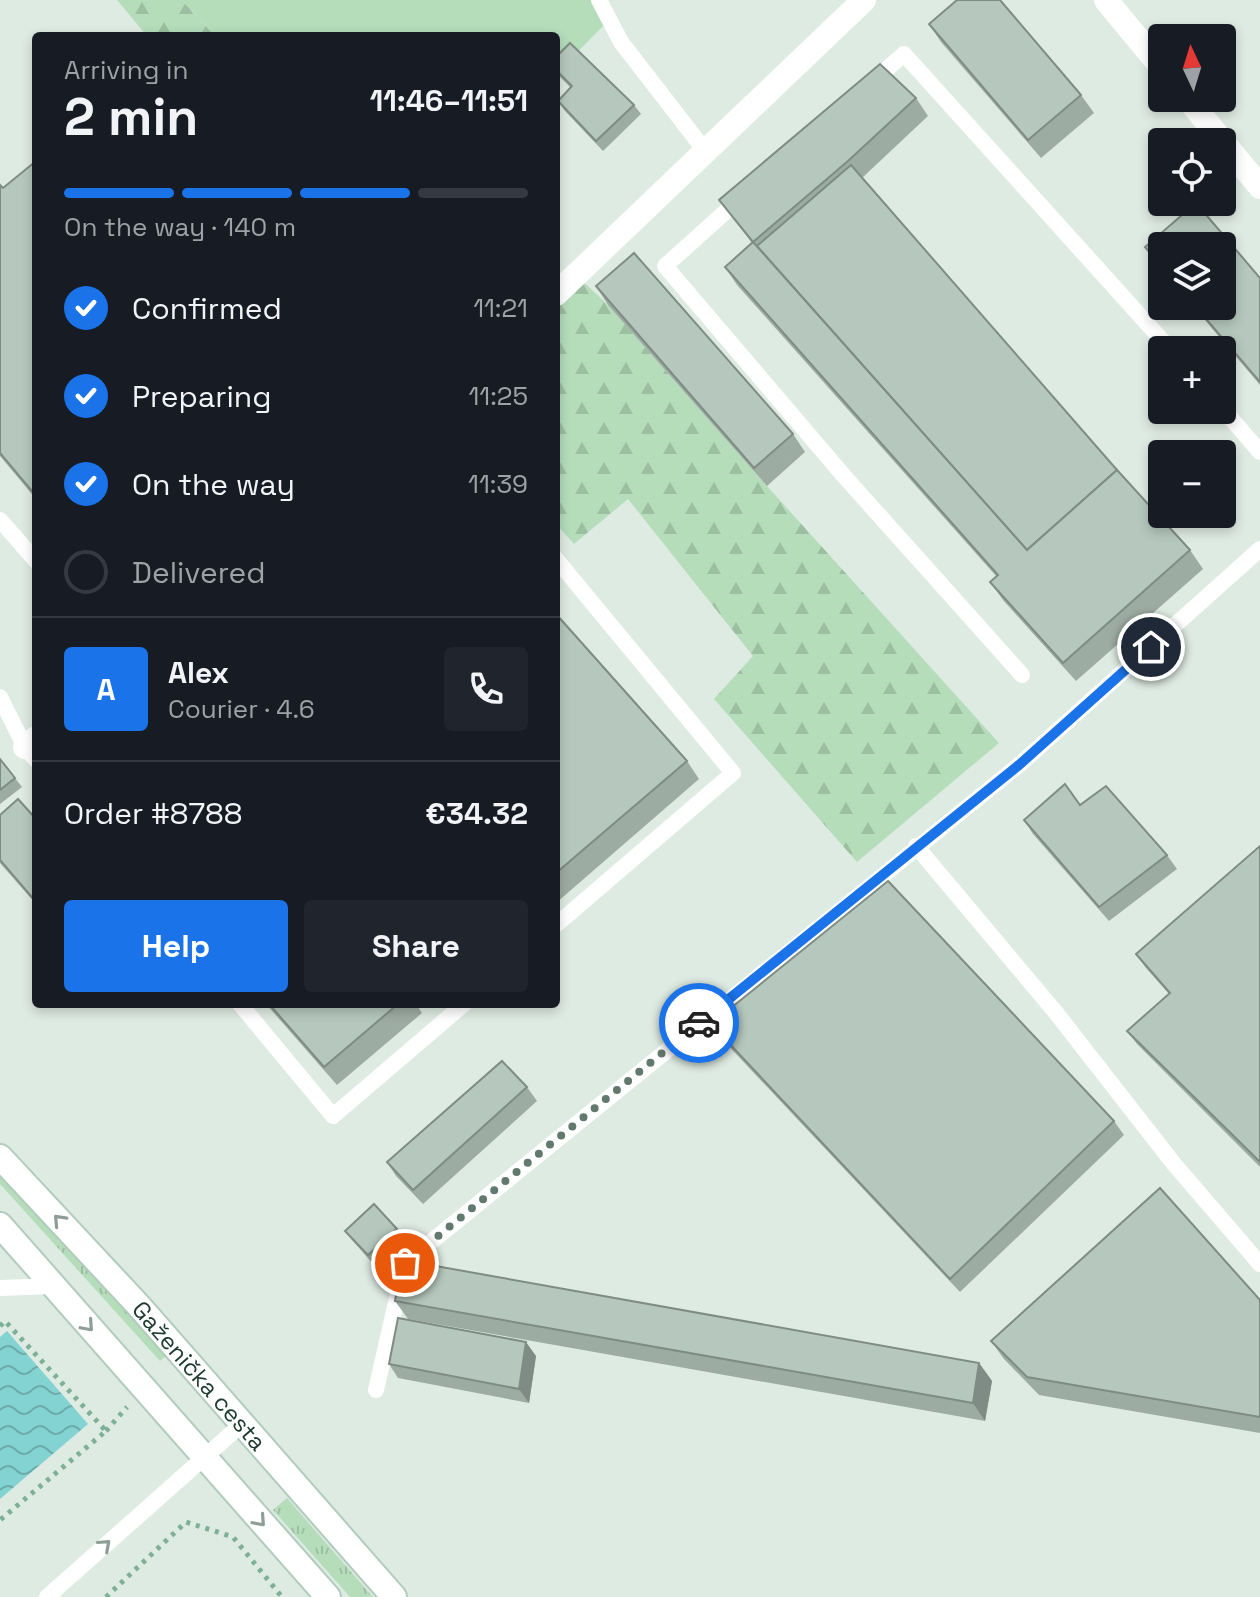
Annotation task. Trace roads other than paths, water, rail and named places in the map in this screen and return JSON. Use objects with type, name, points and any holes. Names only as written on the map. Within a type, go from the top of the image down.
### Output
[{"type":"main road","points":[[560,290],[864,0]]},
{"type":"main road","points":[[1106,0],[1148,51]]},
{"type":"main road","points":[[1198,112],[1260,187]]},
{"type":"main road","name":"Gaženička cesta","points":[[0,1157],[139,1306],[394,1597]]},
{"type":"main road","name":"Gaženička cesta","points":[[0,1225],[328,1597]]},
{"type":"lane","points":[[599,0],[621,42],[706,152]]},
{"type":"lane","points":[[856,96],[904,54],[1158,336]]},
{"type":"lane","points":[[760,181],[665,266],[844,476],[1022,675]]},
{"type":"lane","points":[[1236,424],[1260,452]]},
{"type":"lane","points":[[0,520],[32,556]]},
{"type":"lane","points":[[376,1390],[405,1263],[1019,765],[1260,549]]},
{"type":"lane","points":[[560,564],[733,773],[560,922]]},
{"type":"lane","points":[[0,697],[32,749]]},
{"type":"lane","points":[[916,846],[1057,1014],[1174,1164],[1260,1264]]},
{"type":"lane","points":[[243,1008],[333,1116],[459,1008]]},
{"type":"lane","points":[[0,1288],[53,1286]]},
{"type":"lane","points":[[47,1597],[202,1456],[242,1424]]},
{"type":"water","points":[[7,1331],[88,1424],[0,1499],[0,1337]]}]
